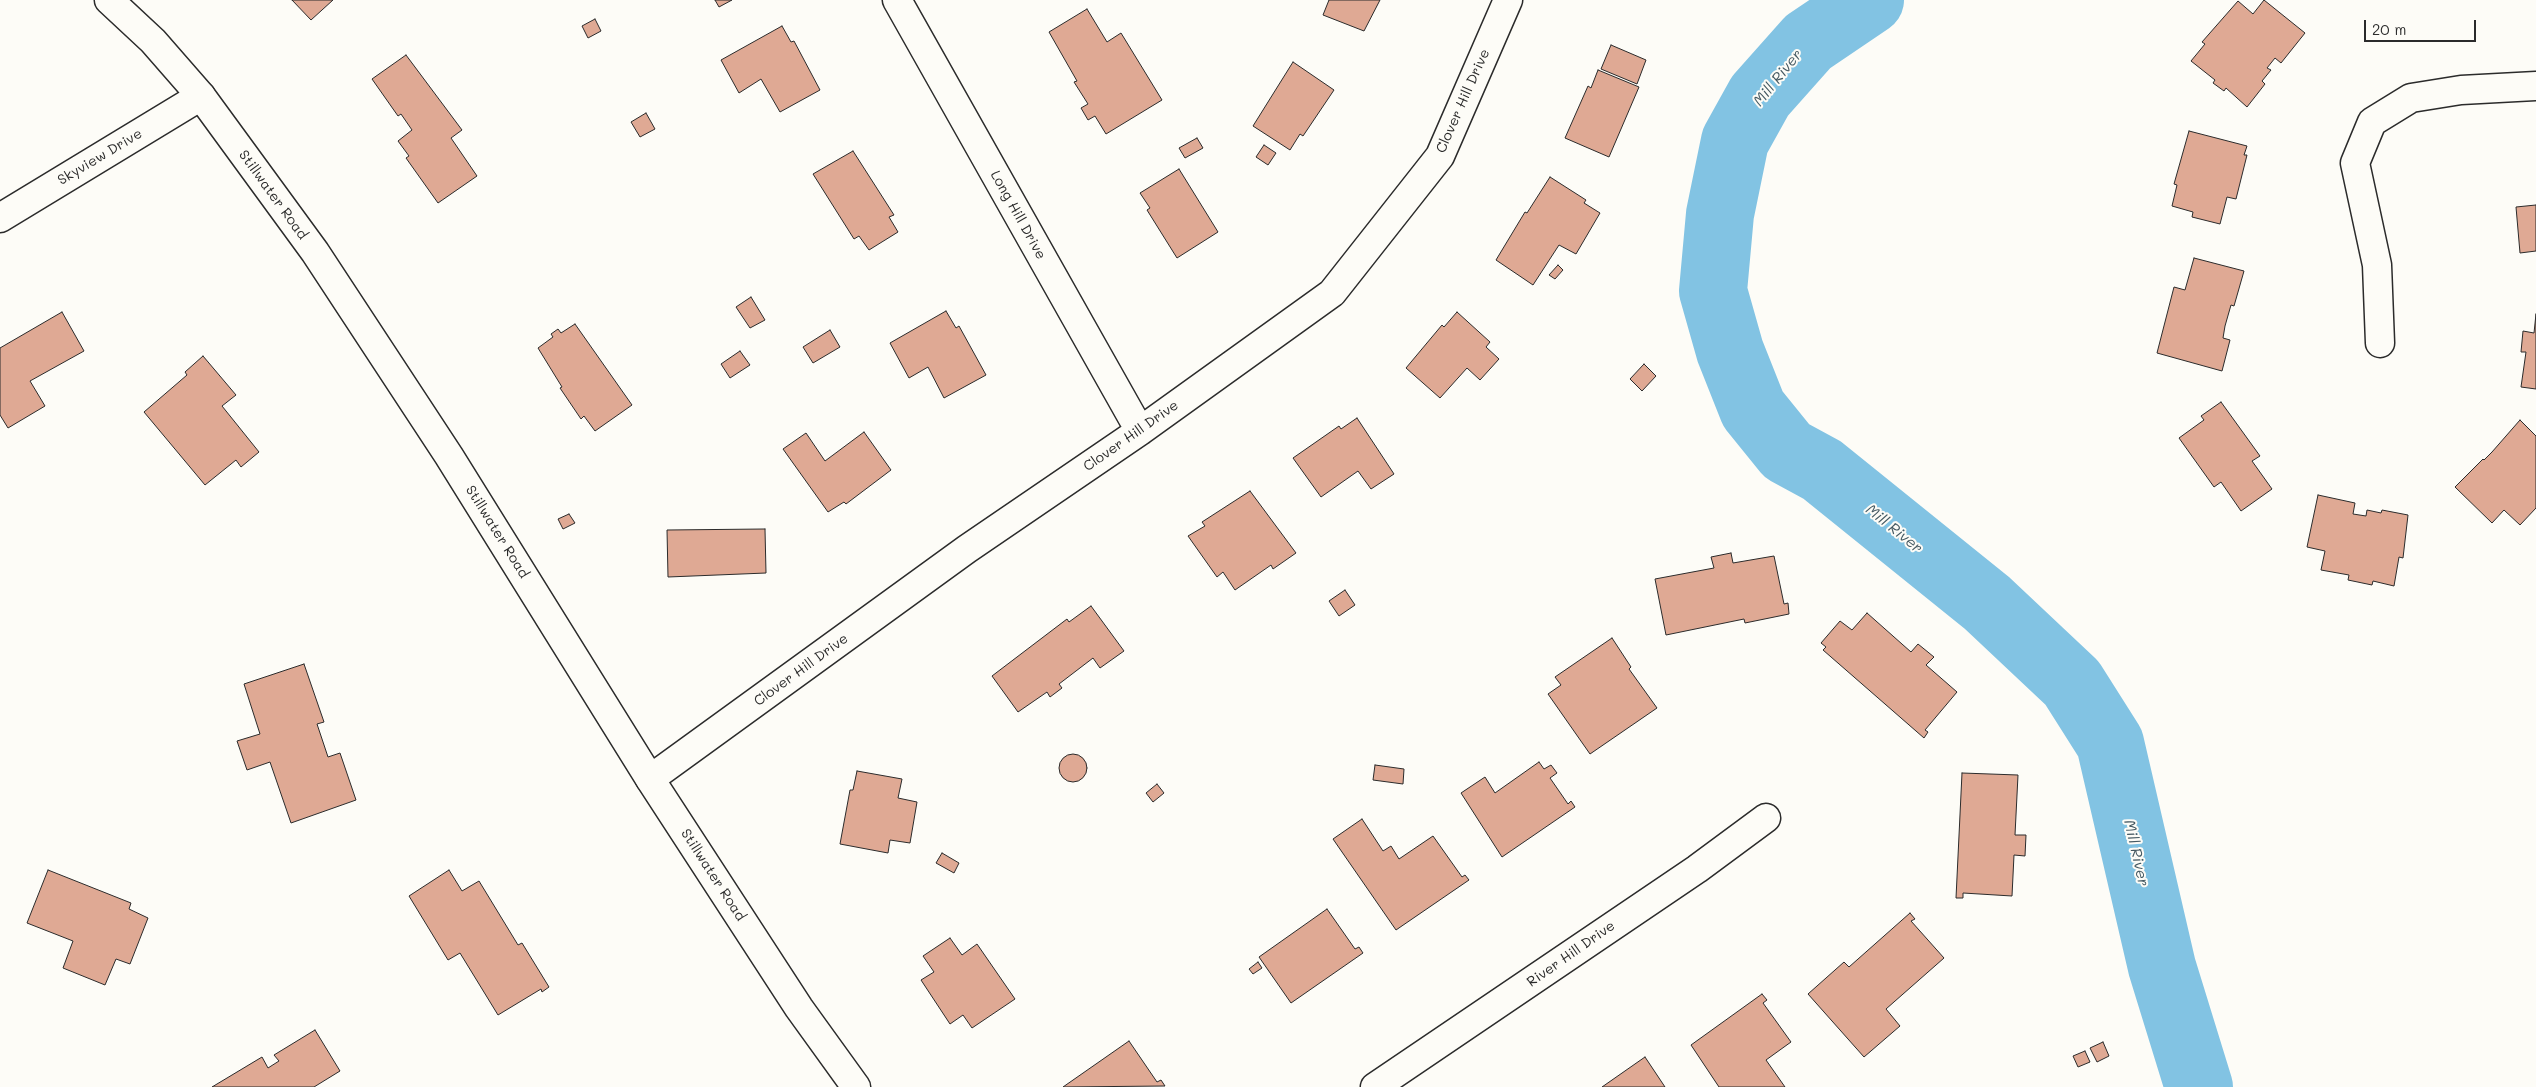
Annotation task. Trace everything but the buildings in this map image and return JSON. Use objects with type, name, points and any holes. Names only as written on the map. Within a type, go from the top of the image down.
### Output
[{"type":"street","name":"Stillwater Road","points":[[109,0],[153,41],[201,96],[315,252],[449,456],[650,779],[800,1008],[856,1087]]},
{"type":"street","name":"Long Hill Drive","points":[[897,0],[1140,431]]},
{"type":"street","name":"Clover Hill Drive","points":[[650,779],[967,549],[1140,431],[1332,292],[1440,156],[1508,0]]},
{"type":"street","points":[[2380,343],[2377,265],[2355,163],[2372,122],[2412,98],[2461,90],[2536,86]]},
{"type":"street","name":"Skyview Drive","points":[[0,218],[201,96]]},
{"type":"street","name":"River Hill Drive","points":[[1375,1087],[1697,869],[1766,818]]},
{"type":"waterway","name":"Mill River","points":[[1870,0],[1808,42],[1760,96],[1735,141],[1720,214],[1713,291],[1730,351],[1753,409],[1787,451],[1822,470],[1987,603],[2072,683],[2110,743],[2162,967],[2199,1087]]}]
